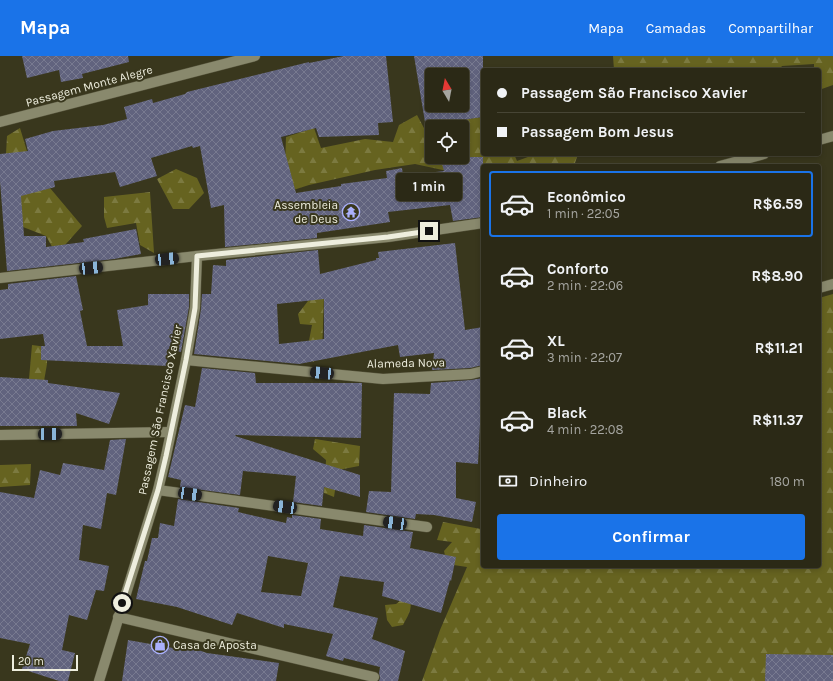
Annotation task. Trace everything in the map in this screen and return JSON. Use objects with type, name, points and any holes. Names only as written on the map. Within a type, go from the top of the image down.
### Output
[{"type":"street","name":"Passagem Monte Alegre","points":[[0,122],[255,56]]},
{"type":"street","points":[[821,139],[833,136]]},
{"type":"street","points":[[727,164],[757,156]]},
{"type":"street","points":[[0,278],[388,237],[481,223]]},
{"type":"street","name":"Passagem São Francisco Xavier","points":[[99,681],[158,490],[186,360],[195,308],[197,256]]},
{"type":"street","points":[[821,287],[833,284]]},
{"type":"street","name":"Alameda Nova","points":[[186,360],[383,379],[471,374],[481,372]]},
{"type":"street","points":[[0,435],[171,432]]},
{"type":"street","points":[[158,490],[427,527]]},
{"type":"street","points":[[118,617],[374,677]]},
{"type":"green space","points":[[613,56],[833,56],[833,85],[821,89],[821,68],[814,68],[814,64],[782,66],[780,68],[614,68]]},
{"type":"green space","points":[[417,115],[425,130],[425,164],[469,164],[469,120],[466,119],[481,117],[481,156],[515,156],[517,161],[531,156],[578,156],[575,164],[481,164],[481,167],[461,174],[415,164],[375,170],[309,185],[284,193],[286,137],[314,128],[321,148],[365,139],[393,142],[399,125]]},
{"type":"green space","points":[[20,128],[39,191],[50,188],[82,226],[65,245],[59,259],[46,236],[23,227],[6,154],[7,136]]},
{"type":"green space","points":[[176,169],[197,178],[204,193],[189,209],[173,209],[157,179]]},
{"type":"green space","points":[[150,192],[154,253],[140,245],[136,223],[107,228],[104,217],[104,197]]},
{"type":"green space","points":[[324,293],[322,356],[313,362],[308,346],[312,325],[300,324],[298,314],[308,301]]},
{"type":"green space","points":[[833,294],[833,681],[422,681],[440,630],[467,567],[447,564],[444,551],[452,542],[437,540],[443,522],[481,529],[481,568],[821,568],[821,297]]},
{"type":"green space","points":[[32,345],[47,347],[47,364],[44,381],[29,379]]},
{"type":"green space","points":[[315,439],[360,446],[359,466],[338,470],[334,497],[324,493],[326,460],[313,449]]},
{"type":"green space","points":[[31,464],[30,485],[0,487],[0,465]]},
{"type":"green space","points":[[409,594],[411,607],[403,625],[392,627],[387,620],[385,605],[396,604]]},
{"type":"building","points":[[22,56],[128,56],[129,62],[82,74],[83,78],[61,82],[59,70],[27,78]]},
{"type":"building","points":[[344,56],[386,56],[393,122],[378,123],[379,135],[319,137],[316,128],[281,137],[296,193],[341,186],[341,184],[387,178],[386,171],[402,168],[403,176],[444,171],[442,164],[469,164],[469,153],[470,157],[483,157],[483,164],[481,164],[481,217],[453,221],[450,205],[388,212],[390,222],[317,233],[317,238],[225,247],[224,205],[211,208],[200,146],[193,148],[192,146],[151,158],[157,176],[120,187],[115,172],[54,181],[55,187],[21,196],[24,236],[46,236],[46,247],[84,242],[83,239],[136,229],[141,254],[114,259],[7,271],[0,181],[0,154],[28,151],[25,139],[53,131],[103,125],[127,119],[124,107],[152,99],[153,103],[185,94],[187,92],[309,62]]},
{"type":"building","points":[[414,56],[483,56],[483,68],[481,68],[481,117],[461,120],[425,120],[425,122]]},
{"type":"building","points":[[455,243],[465,330],[481,327],[481,365],[470,368],[432,370],[434,353],[400,357],[398,345],[299,364],[194,354],[202,294],[211,294],[213,265],[226,266],[226,260],[318,250],[320,274],[379,258],[378,252]],"holes":[[[324,299],[324,339],[279,344],[277,304]]]},
{"type":"building","points":[[76,276],[83,310],[80,311],[87,346],[123,346],[117,310],[148,305],[148,294],[189,294],[189,307],[181,352],[168,349],[167,366],[41,360],[41,346],[45,346],[43,334],[0,339],[0,290],[8,289],[8,284]]},
{"type":"building","points":[[202,368],[255,373],[256,383],[362,383],[361,438],[235,436],[360,475],[360,497],[324,487],[322,506],[293,502],[296,476],[243,471],[240,495],[180,487],[181,480],[168,477],[185,405],[195,407]]},
{"type":"building","points":[[0,377],[48,380],[48,383],[120,393],[109,424],[76,413],[77,426],[0,426]]},
{"type":"building","points":[[481,378],[478,464],[456,462],[456,498],[476,502],[472,522],[434,515],[416,514],[415,519],[366,512],[369,491],[391,492],[394,393],[430,394],[431,383]]},
{"type":"building","points":[[126,439],[116,495],[107,493],[101,529],[83,525],[79,560],[109,566],[104,591],[96,590],[87,620],[69,615],[62,650],[75,653],[68,681],[59,681],[22,669],[30,644],[0,638],[0,492],[34,498],[40,470],[60,475],[63,463],[104,470],[110,440]]},
{"type":"building","points":[[178,499],[239,508],[238,512],[286,523],[287,517],[292,518],[292,515],[321,519],[320,529],[363,536],[364,525],[413,532],[410,548],[456,557],[451,581],[450,580],[441,613],[382,596],[384,582],[340,576],[333,607],[378,618],[372,639],[405,651],[398,681],[379,681],[380,667],[344,658],[343,661],[326,656],[333,634],[284,624],[284,628],[237,613],[232,625],[177,607],[136,599],[152,538],[158,538],[160,523],[174,526]],"holes":[[[268,556],[308,563],[301,596],[261,592]]]},
{"type":"building","points":[[128,640],[173,648],[175,642],[207,653],[279,663],[276,681],[122,681]]},
{"type":"building","points":[[766,654],[833,655],[833,681],[765,681]]},
{"type":"place","name":"Assembleia de Deus","points":[[351,212]]},
{"type":"place","name":"Casa de Aposta","points":[[160,645]]},
{"type":"route","points":[[122,603],[158,490],[166,456],[195,308],[197,256],[388,237],[429,231]]}]
